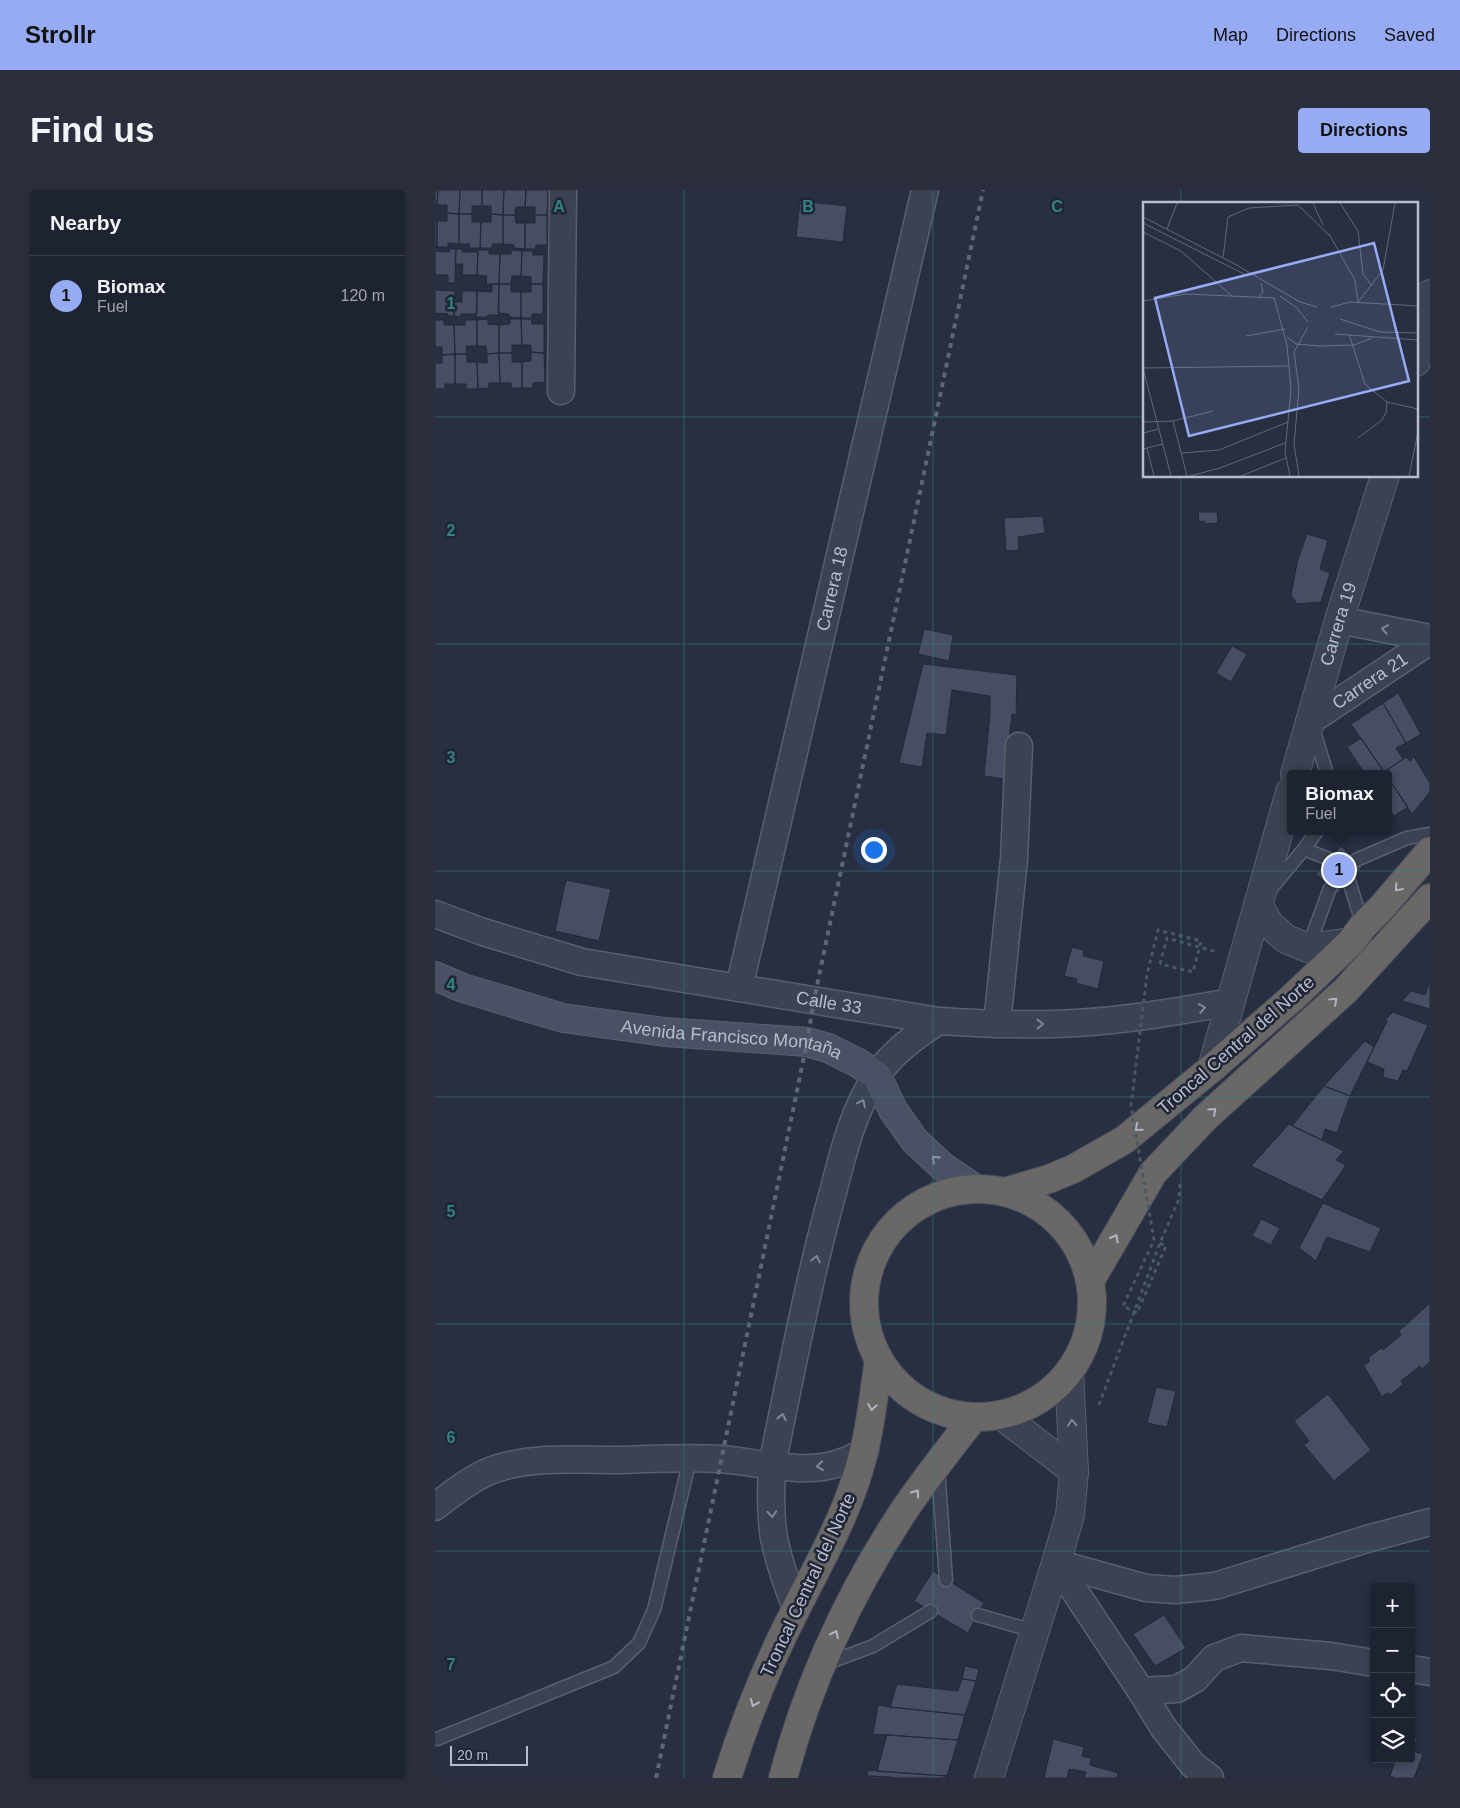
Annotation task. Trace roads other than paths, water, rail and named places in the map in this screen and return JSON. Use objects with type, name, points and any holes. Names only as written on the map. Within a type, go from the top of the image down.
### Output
[{"type":"highway","name":"Troncal Central del Norte","points":[[1008,1191],[1049,1179],[1073,1169],[1124,1140],[1212,1068],[1292,998],[1357,934],[1430,851]]},
{"type":"highway","name":"Troncal Central del Norte","points":[[1091,1280],[1153,1173],[1205,1118],[1346,990],[1429,901]]},
{"type":"highway","points":[[974,1188],[1008,1191],[1025,1197],[1041,1206],[1068,1231],[1082,1254],[1091,1280],[1092,1305],[1089,1329],[1078,1359],[1069,1372],[1039,1400],[1021,1409],[988,1416],[955,1415],[936,1410],[919,1401],[903,1389],[889,1375],[879,1359],[869,1337],[865,1314],[865,1291],[868,1276],[879,1246],[892,1227],[909,1211],[951,1191],[974,1188]]},
{"type":"highway","name":"Troncal Central del Norte","points":[[727,1778],[753,1706],[796,1608],[839,1525],[855,1482],[865,1451],[879,1359]]},
{"type":"highway","points":[[783,1778],[791,1746],[820,1666],[851,1599],[877,1552],[937,1464],[988,1416]]},
{"type":"main road","name":"Avenida Francisco Montaña","points":[[435,976],[463,988],[563,1018],[665,1032],[807,1042],[827,1048],[858,1062],[877,1076],[893,1110],[915,1141],[943,1167],[974,1188]]},
{"type":"street","points":[[561,391],[563,190]]},
{"type":"street","name":"Carrera 18","points":[[739,988],[925,190]]},
{"type":"street","points":[[1417,357],[1430,294]]},
{"type":"street","name":"Carrera 19","points":[[1296,770],[1339,620],[1384,478]]},
{"type":"street","name":"Carrera 21","points":[[1339,620],[1430,639]]},
{"type":"street","name":"Carrera 21","points":[[1311,721],[1430,639]]},
{"type":"street","points":[[997,1024],[1014,859],[1019,746]]},
{"type":"street","points":[[1212,1068],[1287,802]]},
{"type":"street","points":[[1258,904],[1269,924],[1287,939],[1308,948],[1357,934]]},
{"type":"street","name":"Calle 33","points":[[435,914],[483,932],[582,962],[939,1022],[997,1024],[1075,1023],[1154,1016],[1231,1002]]},
{"type":"street","points":[[796,1608],[783,1573],[774,1537],[771,1499],[772,1465],[826,1217],[843,1155],[859,1107],[877,1076],[895,1053],[916,1035],[939,1022]]},
{"type":"street","points":[[989,1778],[1057,1563],[1070,1515],[1074,1471],[1069,1372]]},
{"type":"street","points":[[988,1416],[1074,1471]]},
{"type":"street","points":[[435,1507],[453,1492],[486,1473],[517,1463],[556,1460],[720,1459],[797,1468],[821,1467],[844,1462],[865,1451]]},
{"type":"street","points":[[1057,1563],[1146,1588],[1175,1590],[1215,1586],[1430,1522]]},
{"type":"street","points":[[1057,1563],[1163,1727],[1193,1765],[1210,1778]]},
{"type":"street","points":[[1141,1691],[1177,1689],[1195,1679],[1214,1658],[1241,1648],[1331,1656],[1370,1662]]},
{"type":"street","points":[[1415,1670],[1430,1672]]},
{"type":"lane","points":[[1311,721],[1326,770]]},
{"type":"lane","points":[[1355,860],[1407,838],[1430,834]]},
{"type":"lane","points":[[1258,904],[1305,849],[1314,835]]},
{"type":"lane","points":[[1305,849],[1329,859]]},
{"type":"lane","points":[[1349,881],[1357,934]]},
{"type":"lane","points":[[1308,948],[1330,888]]},
{"type":"lane","points":[[437,1739],[614,1667],[639,1643],[654,1610],[690,1459]]},
{"type":"lane","points":[[937,1464],[946,1580]]},
{"type":"lane","points":[[820,1666],[873,1646],[931,1611]]},
{"type":"lane","points":[[978,1615],[1034,1631]]},
{"type":"railway","points":[[656,1778],[814,1000],[983,190]]},
{"type":"place","name":"Biomax","points":[[1339,870]]}]
